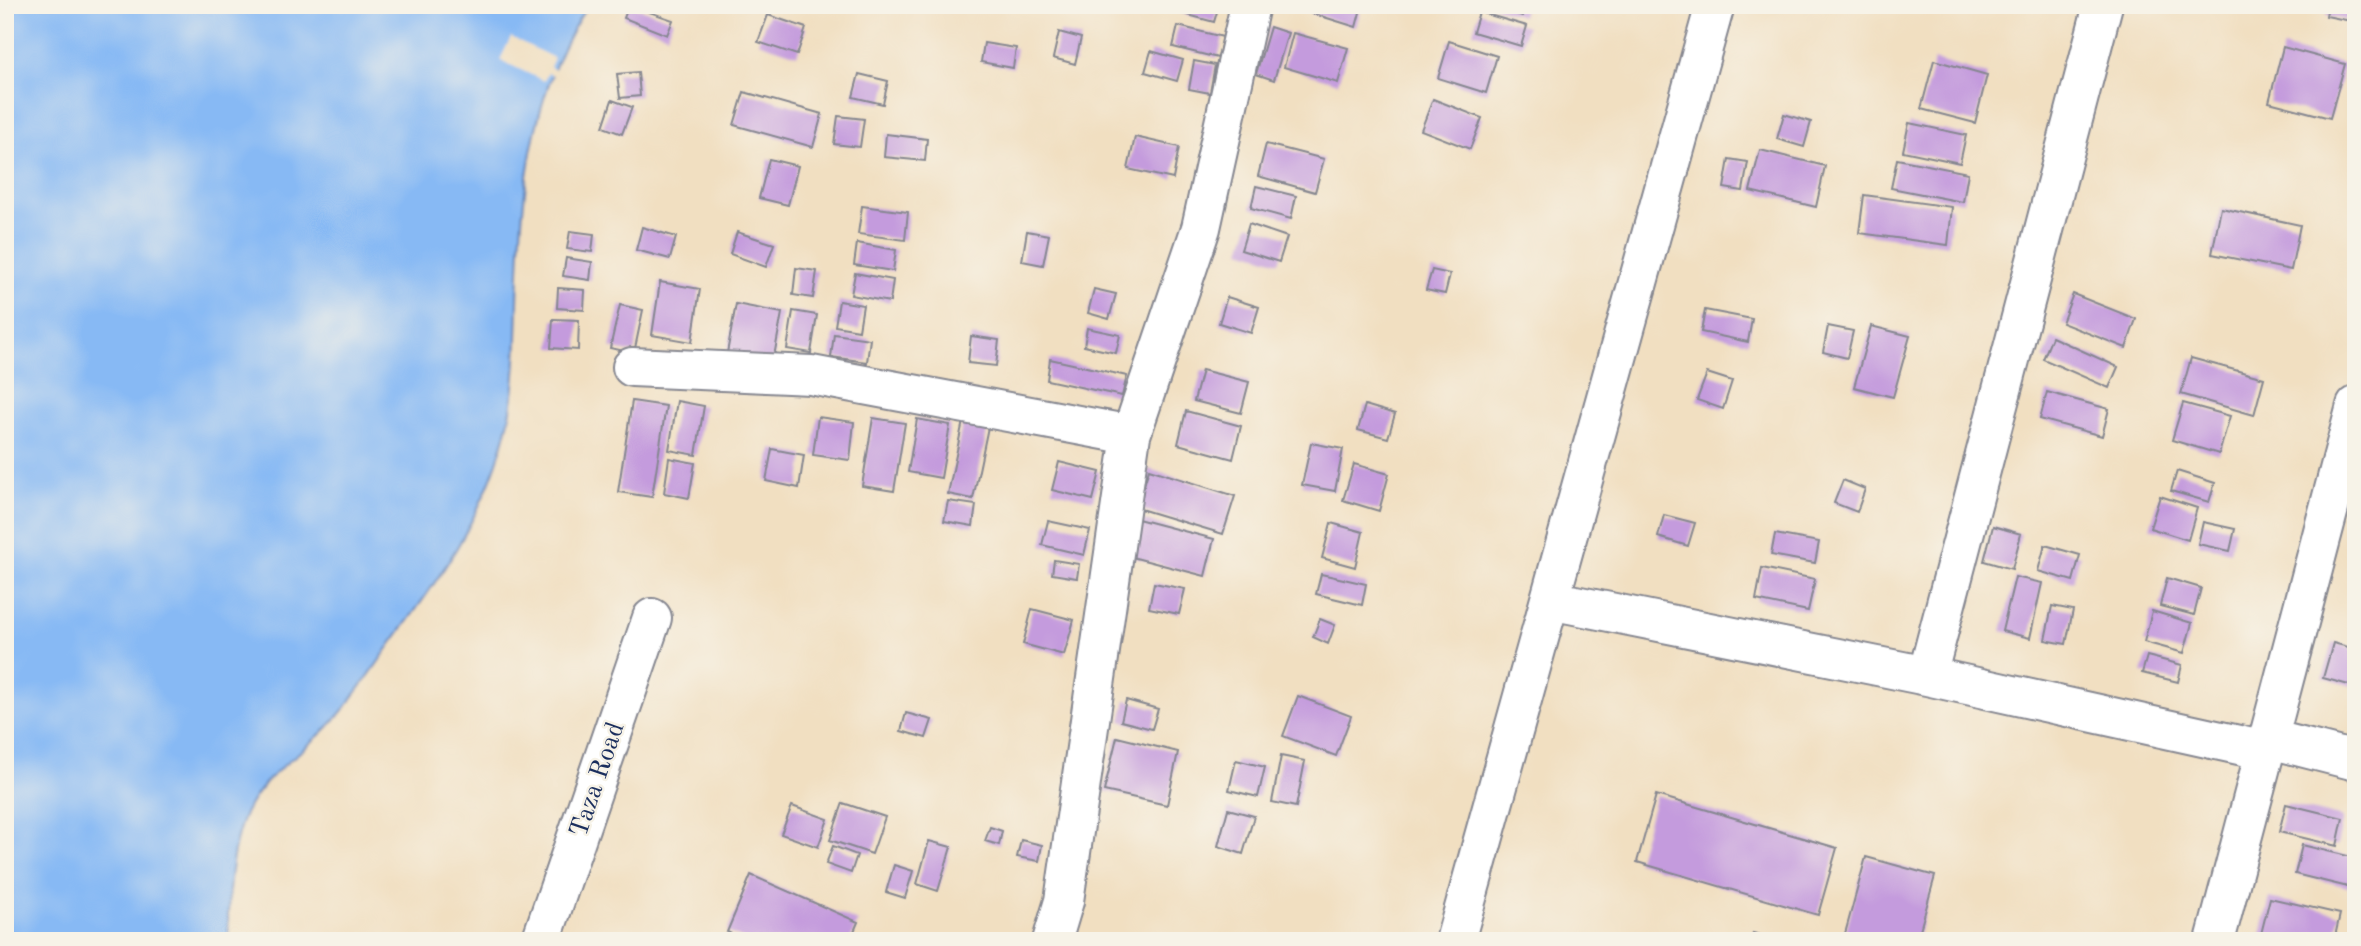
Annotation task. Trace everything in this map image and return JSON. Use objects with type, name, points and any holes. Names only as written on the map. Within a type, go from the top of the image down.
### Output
[{"type":"street","points":[[1052,941],[1064,901],[1131,435],[1201,229],[1250,5]]},
{"type":"street","points":[[1455,941],[1715,5]]},
{"type":"street","points":[[1927,676],[2103,5]]},
{"type":"street","points":[[632,367],[811,374],[1131,435]]},
{"type":"street","points":[[2215,941],[2356,406]]},
{"type":"street","points":[[1550,600],[1927,676],[2266,751],[2270,739]]},
{"type":"street","name":"Taza Road","points":[[541,941],[652,618]]},
{"type":"street","points":[[2270,739],[2356,761]]},
{"type":"water","points":[[5,5],[588,5],[555,67],[535,134],[524,204],[511,410],[490,480],[472,520],[444,568],[359,690],[328,728],[279,770],[249,806],[237,836],[231,872],[229,941],[5,941]]},
{"type":"pier","points":[[511,37],[554,58],[550,67],[559,72],[557,77],[548,73],[544,81],[500,60]]},
{"type":"building","points":[[629,5],[673,20],[667,35],[624,18]]},
{"type":"building","points":[[1167,5],[1219,5],[1214,22],[1166,9]]},
{"type":"building","points":[[1314,5],[1362,5],[1356,27],[1311,13]]},
{"type":"building","points":[[1490,5],[1525,5],[1522,16]]},
{"type":"building","points":[[2328,5],[2356,5],[2356,22],[2326,16]]},
{"type":"building","points":[[1479,12],[1527,26],[1521,46],[1473,32]]},
{"type":"building","points":[[768,15],[806,28],[797,55],[758,42]]},
{"type":"building","points":[[1178,26],[1223,37],[1218,58],[1173,47]]},
{"type":"building","points":[[1270,27],[1288,33],[1274,80],[1256,74]]},
{"type":"building","points":[[1059,32],[1081,38],[1075,64],[1053,58]]},
{"type":"building","points":[[1293,33],[1348,48],[1338,83],[1284,67]]},
{"type":"building","points":[[1449,41],[1497,56],[1486,93],[1438,78]]},
{"type":"building","points":[[984,43],[1016,48],[1013,68],[981,62]]},
{"type":"building","points":[[2283,47],[2345,64],[2330,118],[2269,102]]},
{"type":"building","points":[[1151,51],[1183,60],[1177,81],[1145,72]]},
{"type":"building","points":[[1934,60],[1987,75],[1975,123],[1921,109]]},
{"type":"building","points":[[1194,61],[1215,65],[1210,93],[1189,89]]},
{"type":"building","points":[[638,72],[640,96],[620,98],[617,74]]},
{"type":"building","points":[[859,74],[888,81],[883,104],[853,97]]},
{"type":"building","points":[[744,92],[822,114],[813,147],[734,125]]},
{"type":"building","points":[[1433,99],[1482,118],[1470,149],[1421,130]]},
{"type":"building","points":[[612,100],[632,107],[622,134],[603,127]]},
{"type":"building","points":[[1784,114],[1811,122],[1804,147],[1777,139]]},
{"type":"building","points":[[838,116],[864,119],[860,147],[834,144]]},
{"type":"building","points":[[1909,123],[1966,135],[1960,163],[1903,151]]},
{"type":"building","points":[[886,134],[927,139],[925,161],[884,157]]},
{"type":"building","points":[[1135,137],[1179,147],[1173,179],[1128,169]]},
{"type":"building","points":[[1266,144],[1324,159],[1315,192],[1258,176]]},
{"type":"building","points":[[1760,150],[1825,166],[1816,207],[1750,191]]},
{"type":"building","points":[[769,159],[798,166],[788,205],[759,198]]},
{"type":"building","points":[[1729,159],[1748,162],[1743,191],[1724,188]]},
{"type":"building","points":[[1897,159],[1968,173],[1963,202],[1891,188]]},
{"type":"building","points":[[1256,186],[1296,196],[1291,219],[1251,208]]},
{"type":"building","points":[[1864,195],[1952,207],[1948,245],[1859,233]]},
{"type":"building","points":[[862,206],[908,212],[905,240],[858,234]]},
{"type":"building","points":[[2221,208],[2300,225],[2291,270],[2212,254]]},
{"type":"building","points":[[1249,224],[1287,237],[1279,262],[1241,250]]},
{"type":"building","points":[[642,227],[676,237],[670,259],[636,250]]},
{"type":"building","points":[[570,231],[594,234],[592,252],[567,249]]},
{"type":"building","points":[[1027,231],[1049,235],[1043,265],[1022,261]]},
{"type":"building","points":[[737,232],[774,244],[766,267],[730,254]]},
{"type":"building","points":[[857,243],[896,250],[893,271],[854,265]]},
{"type":"building","points":[[566,258],[592,262],[590,280],[563,276]]},
{"type":"building","points":[[796,268],[817,271],[813,298],[793,295]]},
{"type":"building","points":[[1432,270],[1450,274],[1445,294],[1426,290]]},
{"type":"building","points":[[855,273],[893,280],[890,302],[851,295]]},
{"type":"building","points":[[660,282],[700,289],[692,342],[652,335]]},
{"type":"building","points":[[558,288],[585,290],[584,310],[557,308]]},
{"type":"building","points":[[1094,289],[1116,294],[1109,319],[1088,313]]},
{"type":"building","points":[[2073,294],[2136,319],[2126,348],[2062,323]]},
{"type":"building","points":[[1227,297],[1259,307],[1251,333],[1219,323]]},
{"type":"building","points":[[839,301],[863,305],[859,330],[835,326]]},
{"type":"building","points":[[736,304],[782,313],[773,362],[727,353]]},
{"type":"building","points":[[620,305],[643,310],[634,353],[610,348]]},
{"type":"building","points":[[1705,310],[1752,319],[1748,342],[1701,332]]},
{"type":"building","points":[[793,311],[817,315],[811,353],[787,349]]},
{"type":"building","points":[[553,319],[579,320],[578,350],[551,348]]},
{"type":"building","points":[[1828,326],[1853,331],[1847,358],[1823,352]]},
{"type":"building","points":[[1871,326],[1910,336],[1893,397],[1854,387]]},
{"type":"building","points":[[1087,328],[1120,335],[1116,353],[1084,346]]},
{"type":"building","points":[[834,334],[870,339],[867,362],[831,357]]},
{"type":"building","points":[[971,336],[999,340],[996,366],[968,363]]},
{"type":"building","points":[[2052,337],[2118,367],[2109,388],[2043,359]]},
{"type":"building","points":[[2191,358],[2264,378],[2254,415],[2181,394]]},
{"type":"building","points":[[1050,359],[1127,376],[1122,396],[1047,380]]},
{"type":"building","points":[[1202,370],[1249,382],[1241,413],[1194,401]]},
{"type":"building","points":[[1707,373],[1732,381],[1723,409],[1697,400]]},
{"type":"building","points":[[2047,392],[2109,409],[2102,436],[2040,419]]},
{"type":"building","points":[[632,401],[666,406],[652,497],[618,492]]},
{"type":"building","points":[[677,401],[704,406],[696,455],[669,450]]},
{"type":"building","points":[[2183,403],[2230,416],[2219,454],[2172,440]]},
{"type":"building","points":[[1365,405],[1395,414],[1388,438],[1358,430]]},
{"type":"building","points":[[1186,411],[1241,426],[1233,459],[1178,444]]},
{"type":"building","points":[[818,417],[854,422],[850,460],[813,455]]},
{"type":"building","points":[[873,418],[905,423],[894,491],[862,486]]},
{"type":"building","points":[[917,419],[950,425],[941,478],[908,472]]},
{"type":"building","points":[[963,421],[988,427],[973,499],[948,494]]},
{"type":"building","points":[[1311,443],[1343,449],[1335,491],[1302,485]]},
{"type":"building","points":[[772,449],[804,455],[799,488],[766,481]]},
{"type":"building","points":[[669,458],[695,463],[689,498],[664,493]]},
{"type":"building","points":[[1059,462],[1100,472],[1093,500],[1052,490]]},
{"type":"building","points":[[1354,464],[1389,474],[1379,511],[1343,500]]},
{"type":"building","points":[[1149,469],[1235,496],[1223,534],[1137,508]]},
{"type":"building","points":[[2177,471],[2215,483],[2209,502],[2171,491]]},
{"type":"building","points":[[1843,480],[1865,489],[1857,512],[1834,503]]},
{"type":"building","points":[[2160,496],[2197,508],[2188,540],[2150,528]]},
{"type":"building","points":[[948,501],[976,505],[973,526],[944,521]]},
{"type":"building","points":[[1664,515],[1695,523],[1688,546],[1658,537]]},
{"type":"building","points":[[1134,518],[1214,539],[1205,576],[1124,555]]},
{"type":"building","points":[[1048,521],[1090,530],[1084,555],[1042,545]]},
{"type":"building","points":[[2203,522],[2235,529],[2230,551],[2198,544]]},
{"type":"building","points":[[1331,523],[1363,532],[1355,567],[1322,558]]},
{"type":"building","points":[[1993,526],[2021,534],[2012,569],[1984,561]]},
{"type":"building","points":[[1775,534],[1819,542],[1815,563],[1771,555]]},
{"type":"building","points":[[2045,545],[2080,555],[2073,581],[2038,571]]},
{"type":"building","points":[[1054,560],[1079,564],[1077,578],[1052,574]]},
{"type":"building","points":[[1762,568],[1815,579],[1808,611],[1756,600]]},
{"type":"building","points":[[1321,574],[1366,584],[1362,605],[1316,594]]},
{"type":"building","points":[[2015,577],[2042,583],[2030,638],[2002,631]]},
{"type":"building","points":[[2167,578],[2201,588],[2194,615],[2160,606]]},
{"type":"building","points":[[1154,583],[1185,589],[1179,614],[1149,608]]},
{"type":"building","points":[[2052,606],[2073,610],[2066,644],[2045,640]]},
{"type":"building","points":[[1032,609],[1074,620],[1064,655],[1023,644]]},
{"type":"building","points":[[2152,611],[2192,623],[2184,653],[2144,642]]},
{"type":"building","points":[[1320,619],[1335,625],[1328,644],[1313,637]]},
{"type":"building","points":[[2333,643],[2356,649],[2356,687],[2323,678]]},
{"type":"building","points":[[2147,656],[2182,665],[2178,682],[2142,673]]},
{"type":"building","points":[[1298,696],[1351,716],[1336,756],[1283,736]]},
{"type":"building","points":[[1126,700],[1158,709],[1152,729],[1121,721]]},
{"type":"building","points":[[906,713],[932,720],[926,738],[901,731]]},
{"type":"building","points":[[1117,737],[1178,752],[1167,805],[1104,791]]},
{"type":"building","points":[[1281,756],[1305,761],[1296,807],[1272,802]]},
{"type":"building","points":[[1236,760],[1265,767],[1258,797],[1229,790]]},
{"type":"building","points":[[1656,795],[1837,848],[1818,915],[1637,862]]},
{"type":"building","points":[[843,803],[885,817],[872,854],[830,840]]},
{"type":"building","points":[[2286,804],[2343,818],[2337,846],[2279,832]]},
{"type":"building","points":[[792,806],[828,819],[818,847],[781,834]]},
{"type":"building","points":[[1228,809],[1254,816],[1243,854],[1218,846]]},
{"type":"building","points":[[990,827],[1002,831],[999,845],[985,841]]},
{"type":"building","points":[[1021,840],[1042,845],[1039,861],[1017,857]]},
{"type":"building","points":[[929,841],[951,847],[938,891],[917,884]]},
{"type":"building","points":[[2302,845],[2356,858],[2352,888],[2295,874]]},
{"type":"building","points":[[833,846],[857,855],[851,873],[826,864]]},
{"type":"building","points":[[1866,857],[1935,876],[1917,941],[1843,941]]},
{"type":"building","points":[[894,865],[913,871],[905,898],[886,892]]},
{"type":"building","points":[[751,875],[858,922],[850,941],[748,941],[727,932]]},
{"type":"building","points":[[2270,898],[2340,914],[2334,941],[2260,938]]},
{"type":"building","points":[[1753,933],[1779,940],[1779,941],[1751,941]]}]
